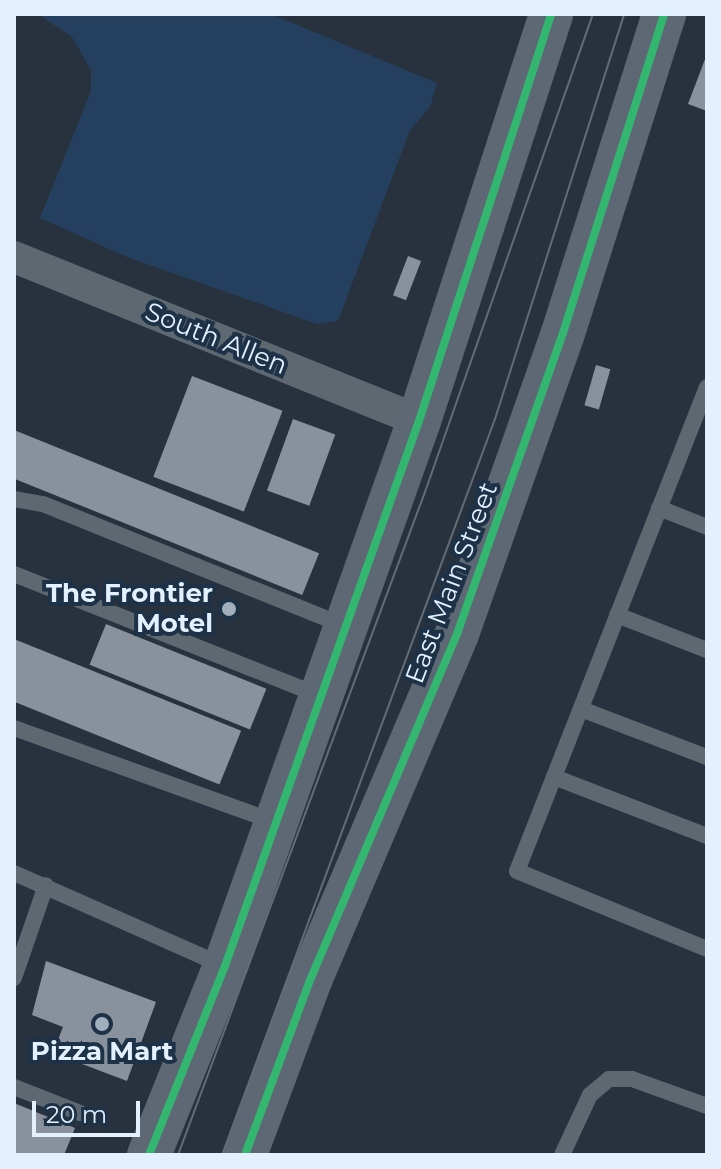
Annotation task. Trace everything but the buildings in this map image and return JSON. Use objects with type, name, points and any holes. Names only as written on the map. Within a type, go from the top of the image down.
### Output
[{"type":"main road","points":[[149,1155],[225,966],[419,421],[551,14]]},
{"type":"main road","name":"East Main Street","points":[[245,1155],[311,978],[457,634],[563,333],[664,14]]},
{"type":"street","name":"South Allen","points":[[14,257],[419,421]]},
{"type":"lane","points":[[707,387],[517,871],[707,949]]},
{"type":"lane","points":[[14,499],[43,504],[346,627]]},
{"type":"lane","points":[[659,508],[707,527]]},
{"type":"lane","points":[[14,574],[321,696]]},
{"type":"lane","points":[[617,615],[707,650]]},
{"type":"lane","points":[[581,709],[707,757]]},
{"type":"lane","points":[[14,728],[276,823]]},
{"type":"lane","points":[[554,777],[707,836]]},
{"type":"lane","points":[[14,873],[225,966]]},
{"type":"lane","points":[[14,978],[46,885]]},
{"type":"lane","points":[[562,1155],[590,1095],[609,1079],[632,1079],[707,1106]]},
{"type":"lane","points":[[14,1087],[80,1113]]},
{"type":"shaded area","points":[[38,14],[271,14],[437,83],[430,107],[410,130],[338,321],[317,324],[127,257],[40,218],[91,91],[91,70],[72,37]]},
{"type":"tram line","points":[[178,1155],[425,492],[593,14]]},
{"type":"tram line","points":[[222,1155],[495,419],[624,14]]},
{"type":"cycle path","points":[[149,1155],[225,966],[419,421],[551,14]]},
{"type":"cycle path","points":[[245,1155],[311,978],[457,634],[563,333],[664,14]]},
{"type":"place","name":"The Frontier Motel","points":[[229,609]]},
{"type":"place","name":"Pizza Mart","points":[[102,1024]]}]
